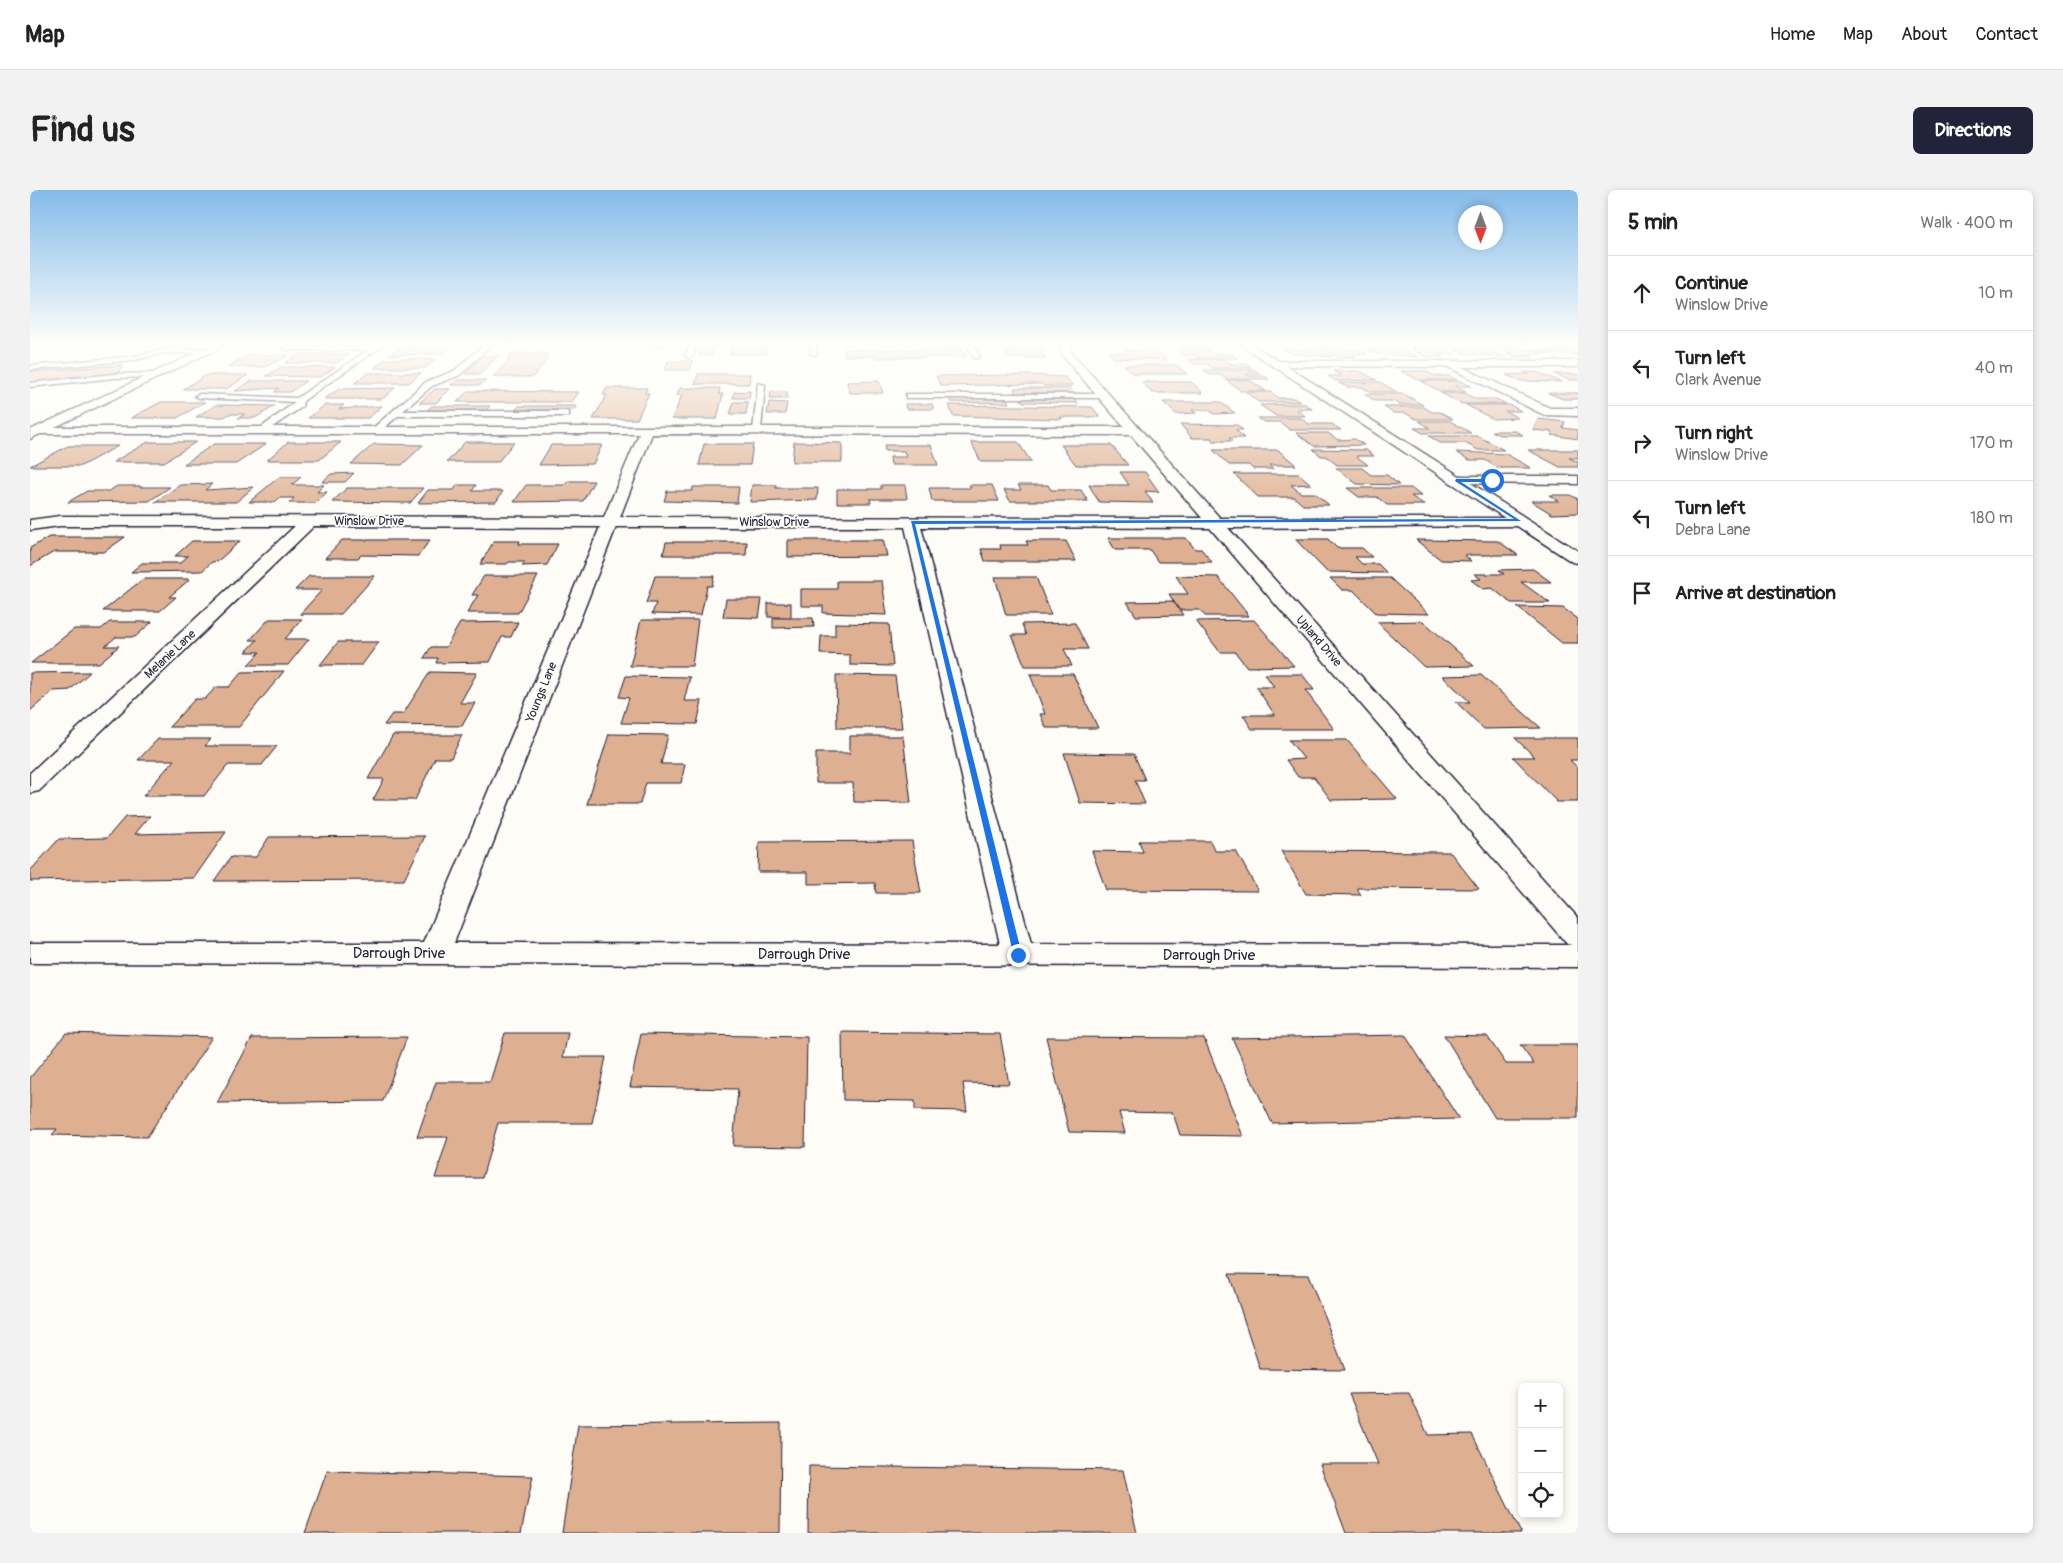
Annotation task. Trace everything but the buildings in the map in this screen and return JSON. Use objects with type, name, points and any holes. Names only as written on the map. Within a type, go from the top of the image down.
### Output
[{"type":"street","points":[[36,433],[94,406]]},
{"type":"street","name":"Upland Drive","points":[[1112,406],[1578,937]]},
{"type":"street","points":[[1342,406],[1578,558]]},
{"type":"street","points":[[1535,406],[1548,412],[1578,412]]},
{"type":"street","points":[[36,433],[262,430],[1134,431]]},
{"type":"street","name":"Youngs Lane","points":[[435,953],[647,430]]},
{"type":"street","points":[[1456,480],[1578,480]]},
{"type":"street","name":"Winslow Drive","points":[[30,525],[60,521],[1519,521]]},
{"type":"street","name":"Melanie Lane","points":[[30,786],[310,521]]},
{"type":"street","points":[[912,522],[1018,955]]},
{"type":"street","name":"Darrough Drive","points":[[30,953],[1578,956]]},
{"type":"lane","points":[[262,430],[298,406]]},
{"type":"lane","points":[[376,430],[404,406]]},
{"type":"lane","points":[[757,430],[760,406]]},
{"type":"lane","points":[[396,413],[566,414]]},
{"type":"route","points":[[1018,955],[912,522],[1519,521],[1456,480],[1492,480]]}]
